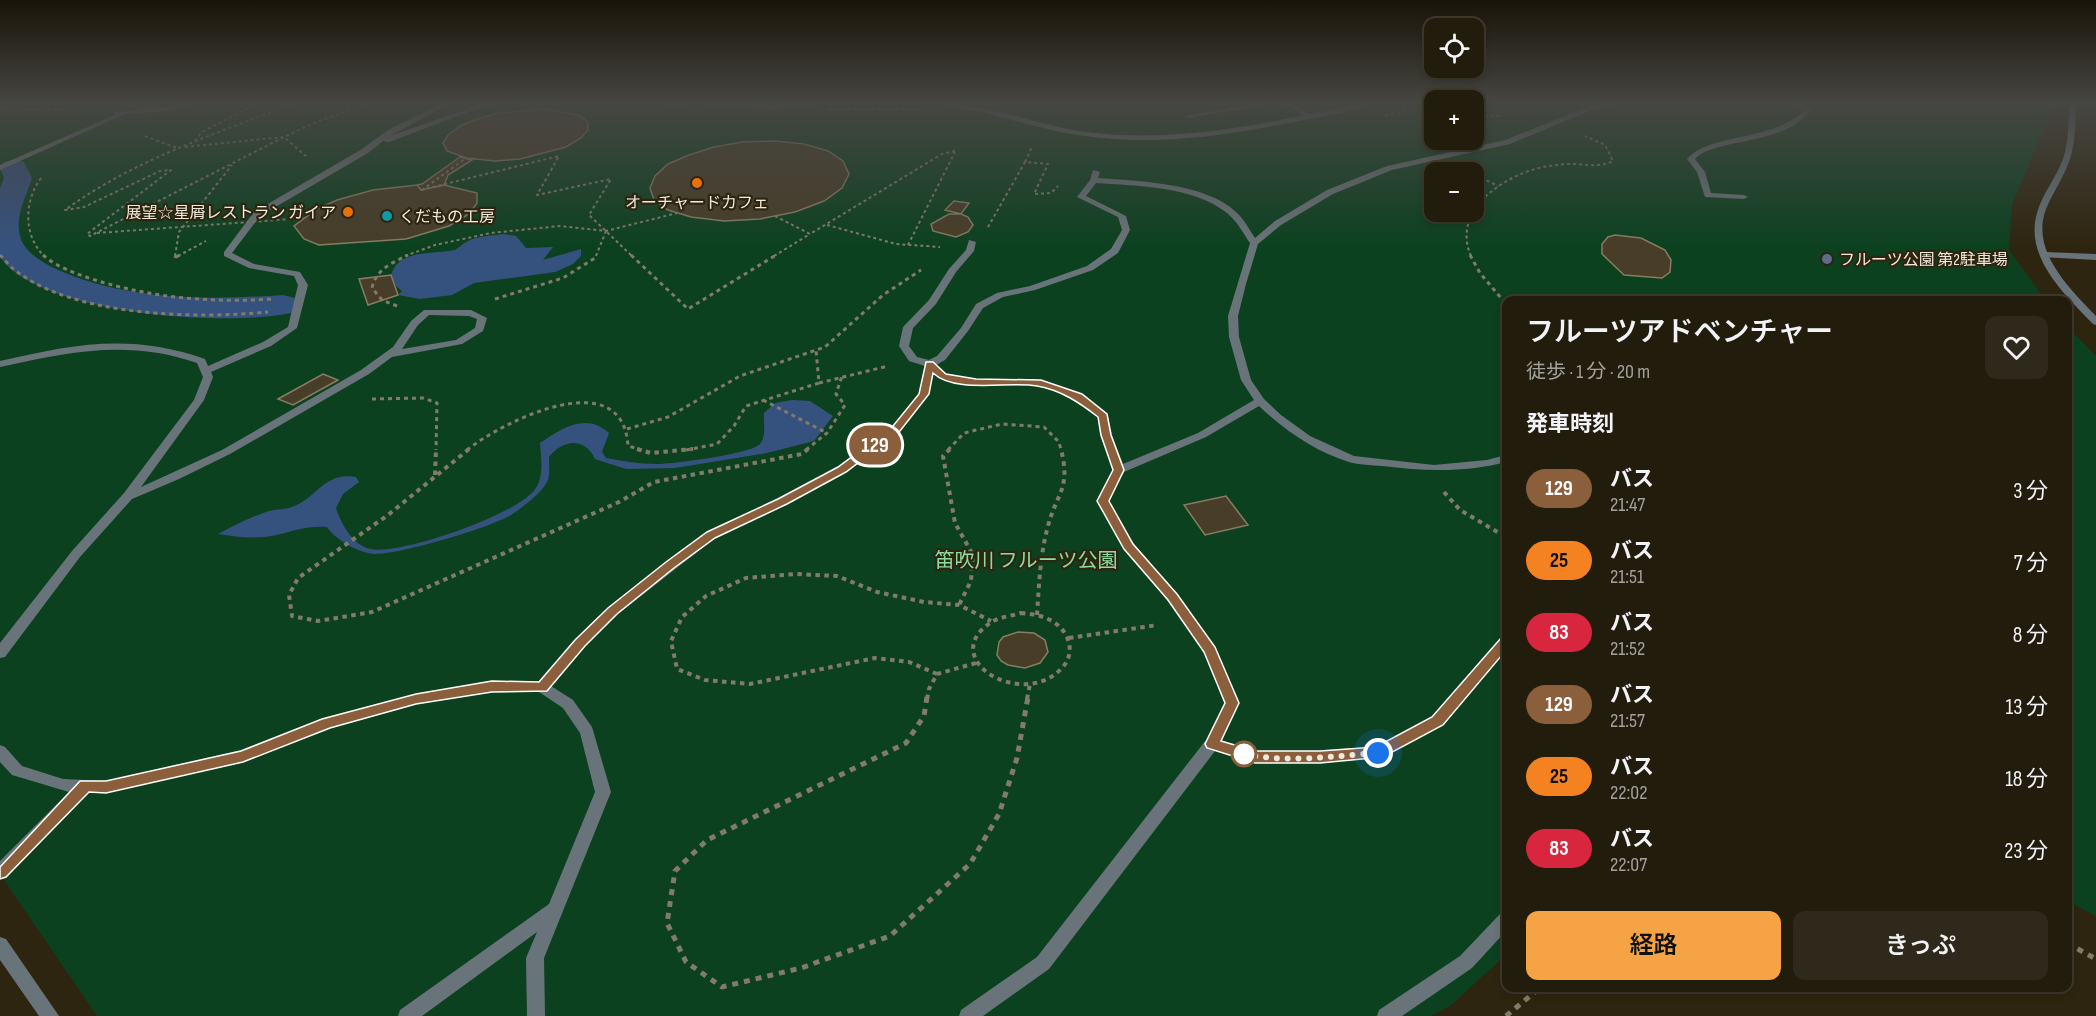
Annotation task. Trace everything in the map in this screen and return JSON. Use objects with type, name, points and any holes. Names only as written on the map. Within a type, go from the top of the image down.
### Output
[{"type":"street","points":[[0,168],[40,151]]},
{"type":"street","points":[[205,371],[267,344],[292,328],[303,285],[297,273],[252,266],[227,254],[257,214],[362,151]]},
{"type":"street","points":[[1465,151],[1390,168],[1360,178],[1330,192],[1278,224],[1254,243],[1233,316],[1234,337],[1246,380],[1260,401],[1277,417],[1306,438],[1352,459],[1434,468],[1488,463],[1502,459]]},
{"type":"street","points":[[1699,151],[1691,159],[1701,172],[1708,195],[1743,197]]},
{"type":"street","points":[[2069,151],[2040,215],[2038,232],[2044,255],[2063,285],[2096,322]]},
{"type":"street","points":[[930,364],[941,358],[965,329],[979,306],[1000,294],[1032,288],[1090,268],[1115,251],[1126,230],[1122,216],[1081,197],[1095,176],[1147,184],[1207,199],[1229,209],[1254,243]]},
{"type":"street","points":[[972,242],[970,251],[952,271],[933,302],[908,327],[904,346],[913,359],[930,364],[943,376],[976,382],[1037,383],[1078,396],[1103,416],[1106,435],[1119,470]]},
{"type":"street","points":[[2044,255],[2096,257]]},
{"type":"street","points":[[128,496],[175,477],[226,452],[365,372],[388,355],[397,349],[414,322],[427,312],[471,313],[482,318],[480,329],[459,342],[388,355]]},
{"type":"street","points":[[0,364],[82,347],[139,345],[177,351],[201,361],[208,377],[199,400],[128,496],[76,554],[0,653]]},
{"type":"street","points":[[543,687],[580,643],[613,611],[711,535],[783,501],[842,469],[897,428],[924,394],[930,364]]},
{"type":"street","points":[[968,1016],[1043,963],[1212,744],[1232,703],[1210,650],[1172,597],[1129,546],[1103,501],[1119,470],[1202,435],[1260,401]]},
{"type":"street","points":[[1212,744],[1255,757],[1320,757],[1378,753],[1437,721],[1502,647]]},
{"type":"street","points":[[0,751],[17,771],[63,784],[106,787],[243,756],[327,723],[416,699],[492,687],[543,687],[568,704],[587,731],[603,792],[535,958],[536,1016]]},
{"type":"street","points":[[0,872],[85,786]]},
{"type":"street","points":[[408,1016],[556,908]]},
{"type":"street","points":[[1386,1016],[1466,962],[1502,923]]},
{"type":"street","points":[[0,945],[50,1016]]},
{"type":"path","points":[[170,151],[88,192],[65,210],[84,207],[160,171],[171,170],[87,234],[90,236],[255,151]]},
{"type":"path","points":[[300,151],[309,159]]},
{"type":"path","points":[[985,232],[1030,151]]},
{"type":"path","points":[[466,159],[436,175],[421,190],[559,156],[537,195],[611,179],[589,215],[688,309],[942,154],[955,152],[908,245]]},
{"type":"path","points":[[27,157],[43,161],[49,169],[38,182],[28,205],[28,225],[40,252],[51,262],[116,288],[164,297],[213,301],[259,301],[300,297]]},
{"type":"path","points":[[175,258],[179,232],[234,162]]},
{"type":"path","points":[[1025,162],[1048,164],[1034,194],[1051,193],[1077,164],[1094,166],[1095,176]]},
{"type":"path","points":[[1484,179],[1498,186]]},
{"type":"path","points":[[427,312],[392,305],[382,300],[372,288],[375,275],[399,258],[483,233],[558,226],[606,231],[678,213]]},
{"type":"path","points":[[775,216],[810,234]]},
{"type":"path","points":[[97,233],[305,218]]},
{"type":"path","points":[[1468,222],[1464,240],[1481,275],[1502,299]]},
{"type":"path","points":[[827,225],[896,244]]},
{"type":"path","points":[[449,311],[563,278],[595,258],[606,231]]},
{"type":"path","points":[[0,255],[5,262],[46,289],[91,302],[149,312],[204,316],[296,310]]},
{"type":"path","points":[[627,429],[668,417],[740,376],[825,347],[883,295],[926,267]]},
{"type":"path","points":[[816,350],[819,383]]},
{"type":"path","points":[[842,376],[836,394],[845,405],[828,433],[802,454],[654,482],[620,502],[372,612],[318,621],[292,616],[289,595],[298,578],[387,515],[471,447],[509,424],[544,408],[590,402],[611,410],[627,429],[628,446],[651,453],[682,451],[717,444],[734,426],[746,406],[762,400],[842,376]]},
{"type":"path","points":[[331,390],[348,396],[368,399],[423,398],[437,403],[435,475]]},
{"type":"path","points":[[762,400],[828,433]]},
{"type":"path","points":[[959,606],[971,581],[973,555],[955,523],[943,456],[963,433],[1002,424],[1044,427],[1059,442],[1064,462],[1064,488],[1048,525],[1041,564],[1037,615]]},
{"type":"path","points":[[1434,468],[1444,492],[1460,510],[1502,535]]},
{"type":"path","points":[[976,663],[937,674],[909,662],[875,658],[750,684],[705,680],[677,669],[671,641],[682,617],[706,596],[746,578],[796,574],[837,576],[877,592],[924,602],[959,606],[991,621]]},
{"type":"path","points":[[1021,614],[1037,615],[1062,628],[1069,638],[1071,650],[1068,661],[1059,672],[1047,679],[1030,684],[998,681],[985,674],[976,663],[972,652],[974,640],[980,630],[991,621],[1021,614]]},
{"type":"path","points":[[1069,638],[1189,620]]},
{"type":"path","points":[[937,674],[929,689],[924,716],[906,743],[707,840],[675,871],[667,922],[686,962],[723,987],[801,968],[890,936],[970,864],[999,814],[1017,758],[1030,684]]},
{"type":"path","points":[[2072,946],[2096,959]]},
{"type":"path","points":[[1506,1016],[1534,992]]},
{"type":"green space","name":"笛吹川 フルーツ公園","points":[[0,151],[2034,151],[2012,205],[2009,250],[2042,296],[1502,296],[1502,959],[1450,1006],[1431,1016],[97,1016],[0,874]]},
{"type":"green space","points":[[2072,331],[2096,356],[2096,916],[2072,904]]},
{"type":"water","points":[[503,234],[516,236],[526,248],[553,247],[543,260],[581,249],[581,256],[573,264],[555,272],[474,283],[452,295],[420,299],[398,295],[402,291],[396,286],[391,275],[401,260],[418,254],[454,250],[475,238]]},
{"type":"water","points":[[792,400],[810,401],[833,416],[814,441],[767,453],[675,468],[626,469],[595,459],[586,447],[580,444],[567,444],[549,457],[549,478],[545,485],[511,515],[465,533],[422,546],[374,554],[361,551],[341,541],[327,527],[306,528],[258,537],[218,534],[262,513],[289,508],[301,503],[328,482],[345,476],[356,477],[359,482],[343,494],[336,508],[348,533],[358,543],[370,549],[406,546],[431,540],[484,521],[525,498],[539,483],[540,443],[574,424],[592,424],[609,433],[602,452],[606,458],[657,464],[679,462],[728,455],[754,448],[760,444],[763,437],[764,413],[775,403]]},
{"type":"building","points":[[448,151],[549,151],[520,159],[495,161],[466,158]]},
{"type":"building","points":[[700,151],[829,151],[843,161],[849,174],[842,188],[824,201],[795,212],[760,219],[724,221],[691,217],[668,210],[654,200],[650,188],[655,176],[668,164]]},
{"type":"building","points":[[460,157],[472,160],[448,175],[444,185],[421,190],[417,185],[422,184]]},
{"type":"building","name":"くだもの工房","points":[[417,185],[421,190],[444,185],[477,193],[477,203],[469,214],[449,226],[406,239],[319,245],[304,239],[294,226],[317,209],[337,200],[373,190]]},
{"type":"building","points":[[954,201],[969,203],[961,214],[945,210]]},
{"type":"building","points":[[949,214],[961,214],[968,217],[973,225],[968,232],[956,237],[933,231],[931,224]]},
{"type":"building","points":[[1615,235],[1641,238],[1665,250],[1671,260],[1670,272],[1662,278],[1624,275],[1602,254],[1602,244],[1608,237]]},
{"type":"building","points":[[391,275],[398,295],[368,305],[359,279]]},
{"type":"building","points":[[323,374],[338,380],[293,405],[278,399]]},
{"type":"building","points":[[1226,496],[1248,525],[1205,535],[1184,505]]},
{"type":"building","points":[[1018,632],[1034,633],[1045,640],[1048,652],[1040,663],[1025,668],[1008,665],[1001,661],[997,655],[999,642],[1003,637]]},
{"type":"waterway","points":[[14,168],[18,178],[5,213],[5,238],[15,256],[34,271],[88,292],[148,304],[206,308],[283,305]]},
{"type":"bus line","name":"129","points":[[0,872],[85,786],[106,787],[243,756],[327,723],[416,699],[492,687],[543,687],[580,643],[613,611],[711,535],[783,501],[842,469],[897,428],[924,394],[930,364],[943,376],[976,382],[1037,383],[1078,396],[1103,416],[1106,435],[1119,470],[1103,501],[1129,546],[1172,597],[1210,650],[1232,703],[1212,744],[1255,757],[1320,757],[1378,753],[1437,721],[1502,647]]},
{"type":"place","name":"オーチャードカフェ","points":[[697,183]]},
{"type":"place","name":"展望☆星屑レストラン ガイア","points":[[348,212]]},
{"type":"place","name":"くだもの工房","points":[[387,216]]},
{"type":"place","name":"フルーツ公園 第2駐車場","points":[[1827,259]]},
{"type":"route","points":[[1244,754],[1234,751],[1255,757],[1320,757],[1378,753]]}]
